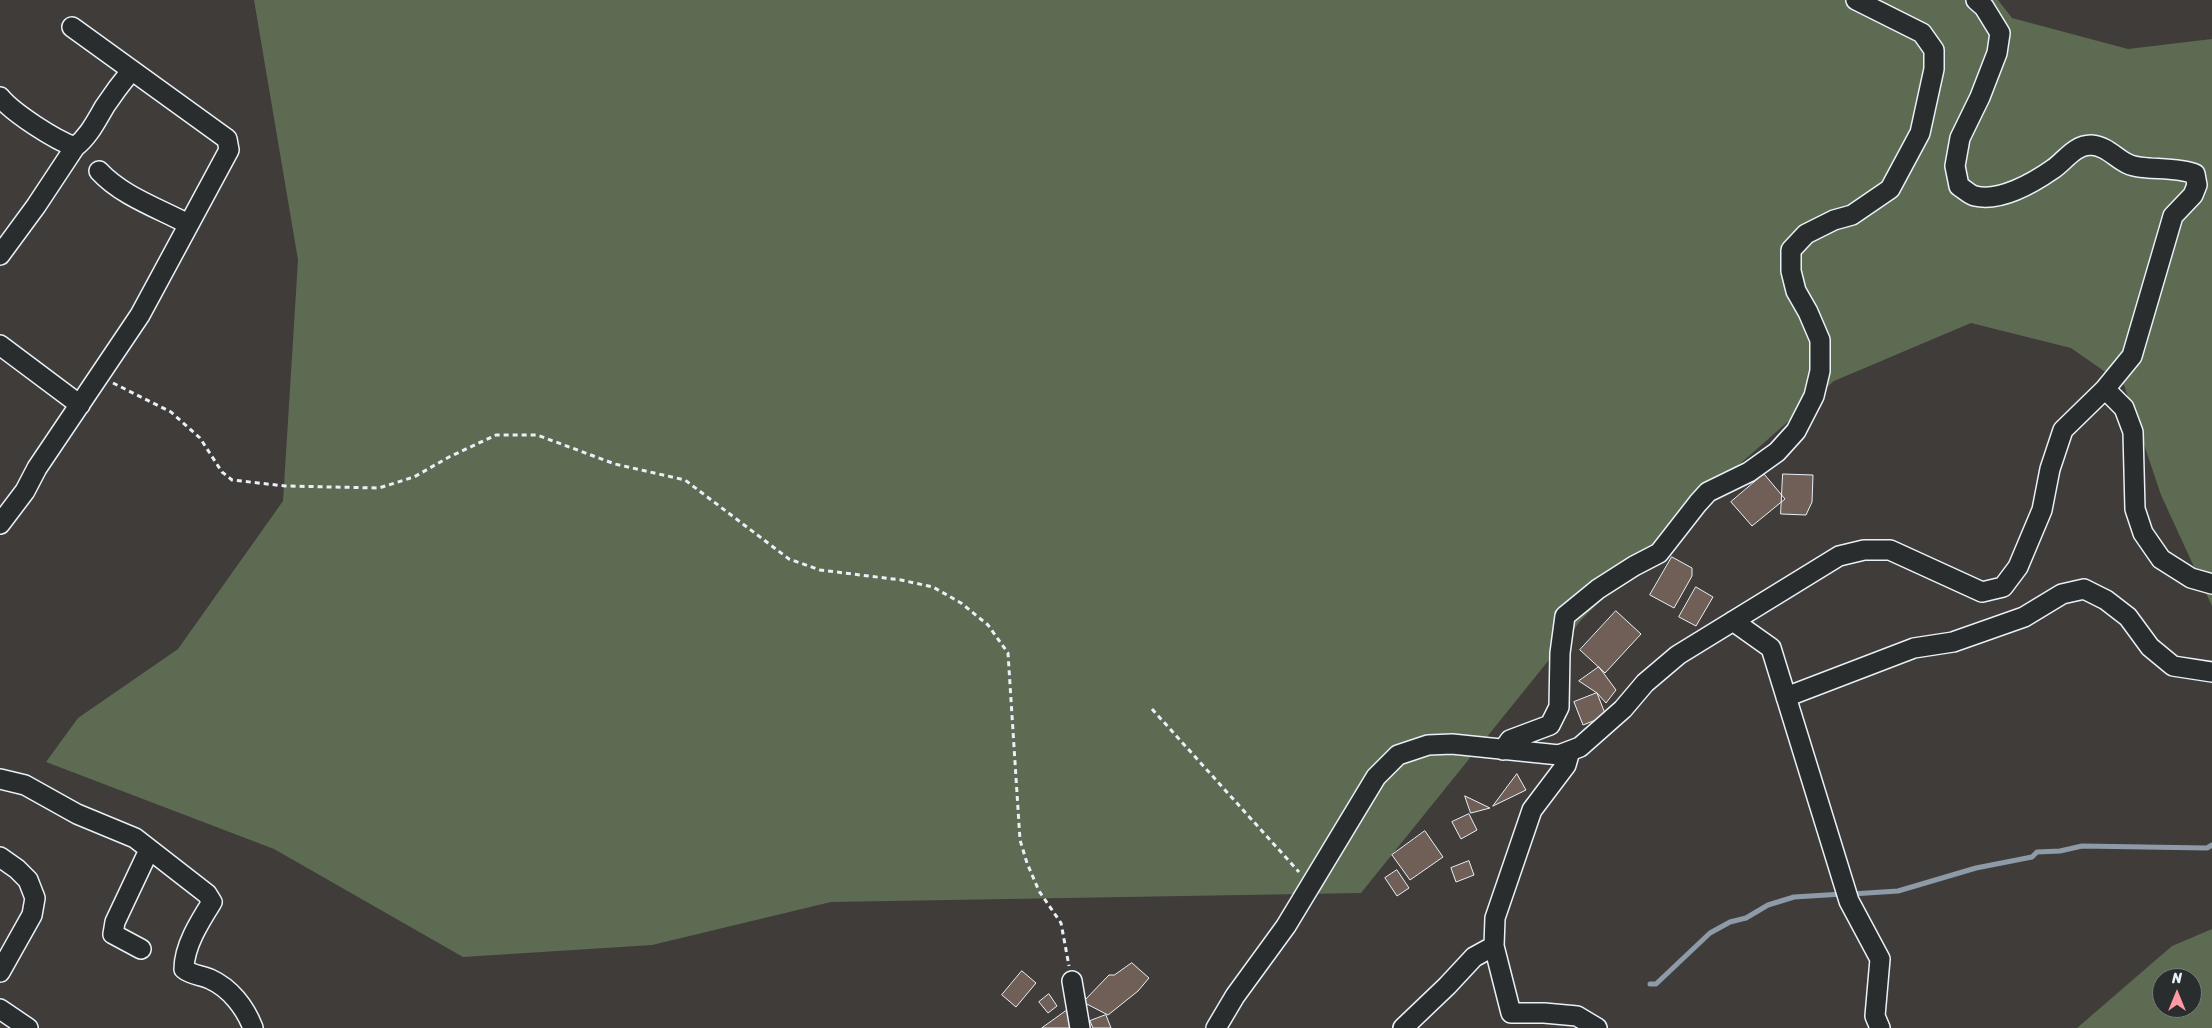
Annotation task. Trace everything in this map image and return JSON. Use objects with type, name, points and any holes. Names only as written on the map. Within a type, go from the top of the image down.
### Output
[{"type":"street","points":[[1503,750],[1510,740],[1550,726],[1559,707],[1560,653],[1565,616],[1598,589],[1634,566],[1659,553],[1708,492],[1749,472],[1777,452],[1796,431],[1814,396],[1820,371],[1820,340],[1808,312],[1796,291],[1791,271],[1791,250],[1806,234],[1834,220],[1852,215],[1890,189],[1920,133],[1934,69],[1934,50],[1922,33],[1856,0]]},
{"type":"street","points":[[1216,1028],[1234,996],[1286,926],[1376,777],[1398,755],[1428,745],[1452,744],[1559,755],[1580,747],[1623,710],[1645,683],[1678,654],[1839,556],[1864,550],[1890,550],[1982,592],[2003,587],[2018,567],[2042,510],[2050,469],[2064,430],[2105,389],[2132,356],[2173,216],[2193,195],[2197,184],[2195,174],[2183,169],[2129,165],[2110,151],[2090,145],[2076,149],[2053,169],[2025,185],[1995,197],[1974,196],[1959,186],[1955,166],[1960,138],[1980,97],[1997,53],[2000,33],[1984,7],[1976,0]]},
{"type":"street","points":[[0,524],[25,491],[37,468],[140,315],[188,224],[229,154],[229,144],[226,139],[72,27]]},
{"type":"street","points":[[0,255],[36,206],[75,147],[83,141],[94,127],[131,70]]},
{"type":"street","points":[[0,97],[7,105],[56,139],[75,147]]},
{"type":"street","points":[[99,171],[107,180],[128,193],[188,224]]},
{"type":"street","points":[[0,345],[80,406]]},
{"type":"street","points":[[2105,389],[2124,408],[2133,432],[2135,509],[2143,533],[2161,559],[2191,578],[2212,584]]},
{"type":"street","points":[[1786,697],[1914,648],[1952,642],[2024,617],[2062,594],[2084,589],[2106,600],[2128,617],[2150,647],[2173,666],[2212,672]]},
{"type":"street","points":[[1733,621],[1770,648],[1849,901],[1880,959],[1875,1016],[1880,1028]]},
{"type":"street","points":[[1570,751],[1566,765],[1532,810],[1495,918],[1494,946],[1511,1013],[1578,1016],[1597,1028]]},
{"type":"street","points":[[0,779],[25,785],[77,814],[135,838],[198,887],[212,902],[203,916],[184,956],[184,969],[188,973],[208,978],[227,990],[248,1015],[253,1028]]},
{"type":"street","points":[[141,949],[113,934],[113,929],[149,850]]},
{"type":"street","points":[[0,857],[17,869],[28,880],[35,898],[32,915],[0,972]]},
{"type":"street","points":[[1403,1028],[1474,957],[1494,946]]},
{"type":"street","points":[[1072,981],[1080,1028]]},
{"type":"street","points":[[0,1009],[28,1028]]},
{"type":"path","points":[[99,376],[171,412],[200,438],[222,472],[232,480],[284,486],[379,488],[414,477],[449,456],[496,435],[536,435],[614,464],[685,480],[789,559],[820,570],[901,580],[933,587],[961,603],[988,625],[1008,653],[1020,840],[1039,891],[1061,924],[1072,981]]},
{"type":"path","points":[[1152,710],[1311,885]]},
{"type":"green space","points":[[254,0],[1998,0],[2012,18],[2128,49],[2212,39],[2212,606],[2161,495],[2124,385],[2071,348],[1971,323],[1834,381],[1724,478],[1582,619],[1361,893],[831,902],[652,945],[463,957],[274,849],[46,762],[78,718],[178,649],[283,501],[298,260]]},
{"type":"green space","points":[[2212,929],[2212,1028],[2077,1028],[2172,946]]},
{"type":"building","points":[[1764,474],[1785,499],[1752,526],[1731,502]]},
{"type":"building","points":[[1783,474],[1813,475],[1812,502],[1806,515],[1781,514]]},
{"type":"building","points":[[1672,557],[1692,568],[1692,576],[1674,608],[1650,595]]},
{"type":"building","points":[[1696,587],[1713,597],[1696,626],[1679,617]]},
{"type":"building","points":[[1616,611],[1641,634],[1605,673],[1580,650]]},
{"type":"building","points":[[1599,667],[1616,690],[1606,703],[1597,693],[1579,681]]},
{"type":"building","points":[[1597,693],[1606,716],[1583,725],[1574,702]]},
{"type":"building","points":[[1517,774],[1526,790],[1493,806]]},
{"type":"building","points":[[1465,796],[1490,808],[1471,813]]},
{"type":"building","points":[[1469,814],[1477,830],[1461,839],[1452,822]]},
{"type":"building","points":[[1425,831],[1443,857],[1410,880],[1392,855]]},
{"type":"building","points":[[1469,861],[1474,875],[1456,882],[1451,868]]},
{"type":"building","points":[[1397,870],[1409,888],[1397,896],[1385,878]]},
{"type":"building","points":[[1132,963],[1149,978],[1138,991],[1108,1015],[1083,1002],[1109,975],[1114,975]]},
{"type":"building","points":[[1022,971],[1036,983],[1016,1007],[1002,995]]},
{"type":"building","points":[[1049,994],[1057,1006],[1048,1013],[1039,1002]]},
{"type":"building","points":[[1066,1011],[1076,1025],[1071,1028],[1042,1028]]},
{"type":"building","points":[[1106,1015],[1111,1028],[1093,1028],[1090,1021]]},
{"type":"waterway","points":[[1852,894],[1898,891],[1976,868],[2032,857],[2037,852],[2060,851],[2082,846],[2207,848],[2212,845]]},
{"type":"waterway","points":[[1650,984],[1656,984],[1710,933],[1730,922],[1746,918],[1768,905],[1794,897],[1843,894]]}]
